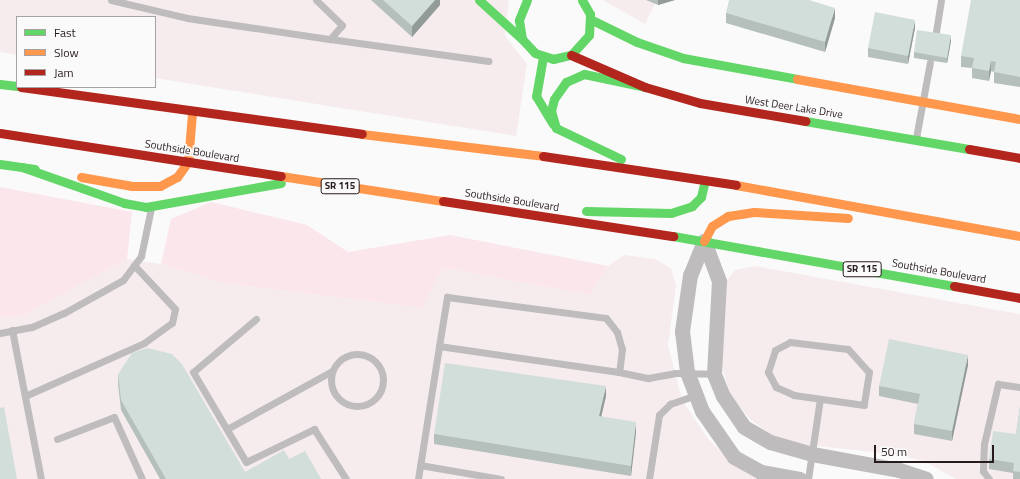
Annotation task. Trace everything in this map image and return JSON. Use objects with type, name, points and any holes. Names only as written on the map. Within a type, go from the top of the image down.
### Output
[{"type":"main road","points":[[479,0],[522,39],[531,50],[544,57],[558,59],[571,55],[586,40],[590,19],[582,0]]},
{"type":"main road","points":[[522,39],[519,20],[527,0]]},
{"type":"main road","points":[[590,19],[637,42],[683,58],[1020,119]]},
{"type":"main road","name":"West Deer Lake Drive","points":[[571,55],[645,87],[730,109],[916,139],[1020,158]]},
{"type":"main road","points":[[544,57],[536,96],[553,124],[565,135],[644,169]]},
{"type":"main road","points":[[553,124],[556,94],[575,77],[594,73],[645,87]]},
{"type":"main road","points":[[0,84],[16,86]]},
{"type":"main road","points":[[28,88],[192,113],[644,169],[1020,236]]},
{"type":"main road","points":[[0,164],[132,186],[160,186],[177,177],[188,162],[192,113]]},
{"type":"main road","name":"Southside Boulevard","points":[[0,133],[704,241],[1020,298]]},
{"type":"main road","points":[[22,167],[124,203],[152,206],[304,180]]},
{"type":"main road","points":[[493,209],[671,213],[697,201],[705,180]]},
{"type":"main road","points":[[704,241],[712,226],[728,216],[754,212],[959,226]]},
{"type":"street","points":[[704,241],[690,275],[682,331],[687,372],[702,411],[734,457],[761,472],[799,479]]},
{"type":"street","points":[[704,241],[719,281],[714,374],[723,396],[744,427],[770,442],[812,454],[899,470],[926,479]]},
{"type":"lane","points":[[111,0],[187,18],[488,61]]},
{"type":"lane","points":[[316,0],[342,25],[330,39]]},
{"type":"lane","points":[[935,38],[941,0]]},
{"type":"lane","points":[[916,139],[930,62]]},
{"type":"lane","points":[[0,333],[32,327],[96,297],[123,280],[141,256],[152,206]]},
{"type":"lane","points":[[25,396],[144,343],[172,324],[175,309],[134,265]]},
{"type":"lane","points":[[418,479],[447,297],[606,318],[617,332],[622,349],[619,372]]},
{"type":"lane","points":[[256,319],[194,372],[246,462],[314,429],[346,479]]},
{"type":"lane","points":[[12,330],[41,479]]},
{"type":"lane","points":[[790,342],[848,349],[869,372],[864,405],[820,399],[794,396],[776,387],[768,372],[775,350],[790,342]]},
{"type":"lane","points":[[439,346],[619,372],[648,378],[687,372],[714,374]]},
{"type":"lane","points":[[227,429],[332,371],[336,363],[352,354],[369,357],[381,370],[382,388],[364,406],[348,405],[335,395],[332,371]]},
{"type":"lane","points":[[989,479],[983,471],[984,444],[998,384],[1020,387]]},
{"type":"lane","points":[[649,479],[659,415],[670,404],[696,395]]},
{"type":"lane","points":[[808,479],[820,399]]},
{"type":"lane","points":[[58,439],[114,417],[142,479]]},
{"type":"lane","points":[[420,466],[501,479]]},
{"type":"shaded area","points":[[0,0],[509,0],[505,36],[527,64],[516,136],[156,78],[156,16],[16,16],[16,55],[0,52]]},
{"type":"shaded area","points":[[603,0],[657,0],[645,24]]},
{"type":"shaded area","points":[[0,187],[132,212],[127,259],[21,317],[0,317]]},
{"type":"shaded area","points":[[211,202],[307,225],[348,252],[450,235],[608,266],[590,295],[443,268],[423,308],[223,283],[161,264],[171,219]]},
{"type":"shaded area","points":[[624,255],[655,259],[671,268],[676,285],[668,345],[682,400],[708,439],[734,464],[763,479],[0,479],[0,317],[21,317],[127,259],[161,264],[223,283],[423,308],[443,268],[590,295],[608,266]]},
{"type":"shaded area","points":[[755,266],[1020,314],[1020,479],[956,479],[924,461],[897,455],[793,443],[771,435],[751,420],[731,397],[719,357],[727,280],[735,270]]},
{"type":"building","points":[[383,0],[435,0],[412,26]]},
{"type":"building","points":[[729,0],[809,0],[835,8],[825,42],[726,13]]},
{"type":"building","points":[[971,0],[1020,0],[1020,77],[994,72],[996,62],[991,61],[989,71],[972,68],[974,58],[961,56]]},
{"type":"building","points":[[875,12],[915,20],[908,56],[868,48]]},
{"type":"building","points":[[917,30],[951,35],[947,58],[914,52]]},
{"type":"building","points":[[889,339],[968,355],[952,431],[914,424],[920,394],[879,386]]},
{"type":"building","points":[[147,348],[172,354],[182,364],[245,472],[284,450],[289,459],[305,451],[321,479],[166,479],[121,400],[118,374],[132,353]]},
{"type":"building","points":[[445,363],[606,386],[599,416],[636,422],[631,466],[434,434]]},
{"type":"building","points":[[4,407],[17,479],[0,479],[0,408]]},
{"type":"building","points":[[1020,407],[1020,472],[1013,471],[1014,463],[989,459],[993,431],[1016,434]]},
{"type":"traffic: fast","points":[[479,0],[522,39]]},
{"type":"traffic: fast","points":[[527,0],[519,20],[522,39],[535,53],[553,59],[571,55],[589,35],[590,14],[582,0]]},
{"type":"traffic: fast","points":[[590,19],[637,42],[683,58],[797,79]]},
{"type":"traffic: fast","points":[[543,57],[536,96],[553,124]]},
{"type":"traffic: fast","points":[[621,159],[556,128],[551,111],[554,99],[566,82],[584,74],[645,87]]},
{"type":"traffic: fast","points":[[0,84],[16,86]]},
{"type":"traffic: fast","points":[[805,121],[969,149]]},
{"type":"traffic: fast","points":[[0,164],[35,169]]},
{"type":"traffic: fast","points":[[22,167],[124,203],[146,207],[281,183]]},
{"type":"traffic: fast","points":[[586,211],[671,213],[692,206],[701,197],[705,180]]},
{"type":"traffic: fast","points":[[673,236],[954,286]]},
{"type":"traffic: slow","points":[[797,79],[1020,119]]},
{"type":"traffic: slow","points":[[81,177],[132,186],[160,186],[177,177],[188,162],[192,113]]},
{"type":"traffic: slow","points":[[362,134],[543,156]]},
{"type":"traffic: slow","points":[[281,176],[443,201]]},
{"type":"traffic: slow","points":[[736,185],[1020,236]]},
{"type":"traffic: slow","points":[[704,241],[712,226],[728,216],[754,212],[848,218]]},
{"type":"traffic: jam","points":[[571,55],[645,87],[700,103],[805,121]]},
{"type":"traffic: jam","points":[[28,88],[362,134]]},
{"type":"traffic: jam","points":[[0,133],[281,176]]},
{"type":"traffic: jam","points":[[969,149],[1020,158]]},
{"type":"traffic: jam","points":[[543,156],[736,185]]},
{"type":"traffic: jam","points":[[443,201],[673,236]]},
{"type":"traffic: jam","points":[[954,286],[1020,298]]}]
